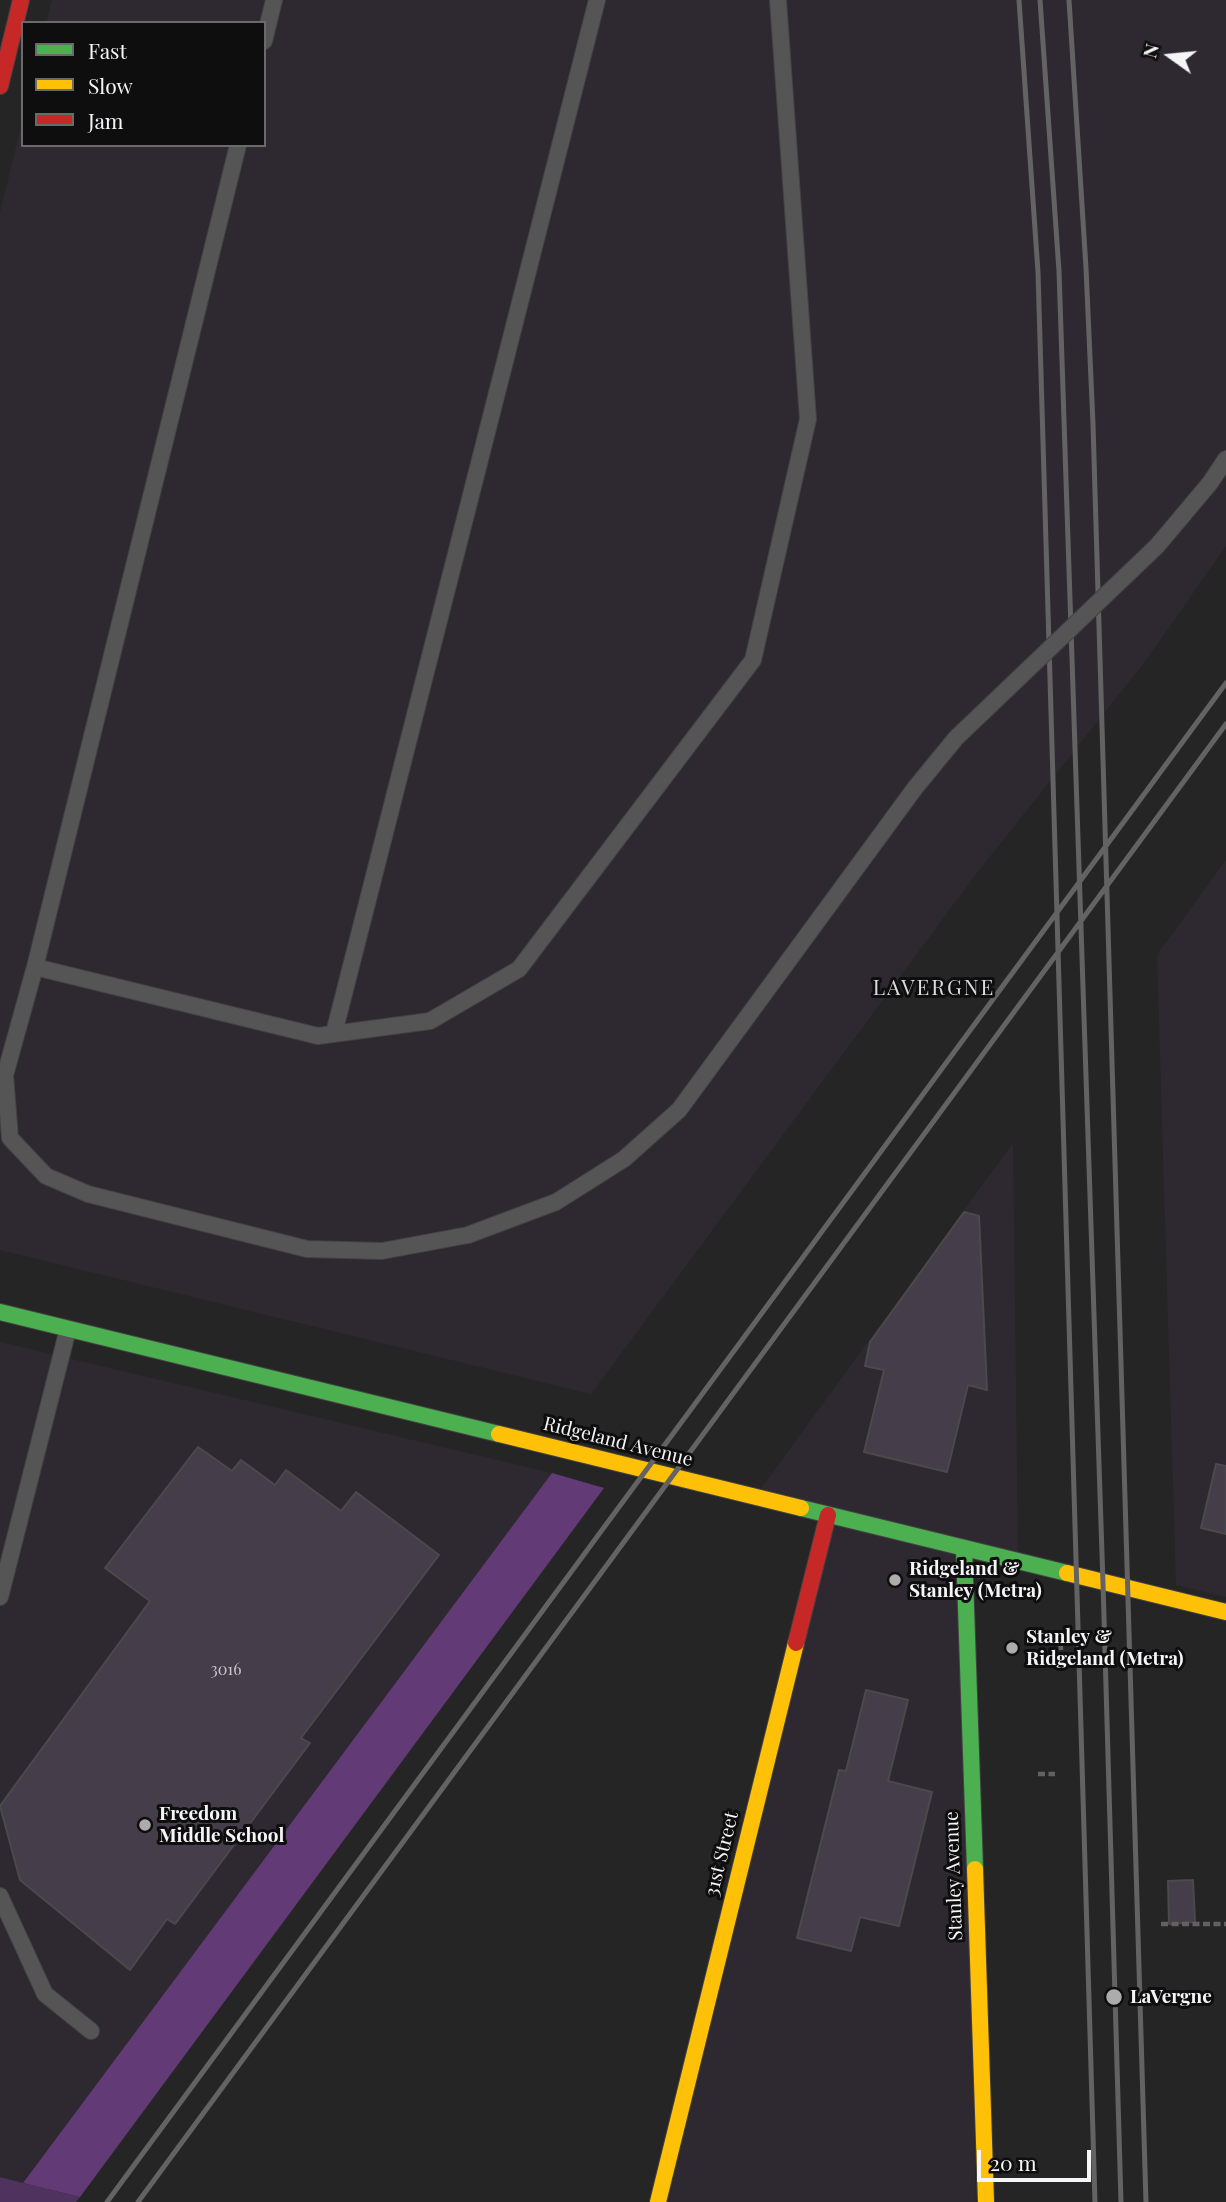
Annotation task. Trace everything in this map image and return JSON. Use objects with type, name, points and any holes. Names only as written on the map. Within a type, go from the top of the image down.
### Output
[{"type":"street","points":[[0,86],[21,0]]},
{"type":"street","name":"Ridgeland Avenue","points":[[0,1312],[1226,1612]]},
{"type":"street","name":"31st Street","points":[[658,2202],[828,1515]]},
{"type":"street","name":"Stanley Avenue","points":[[964,1549],[986,2202]]},
{"type":"lane","points":[[266,33],[274,0]]},
{"type":"lane","points":[[334,1033],[597,0]]},
{"type":"lane","points":[[34,967],[318,1036],[430,1021],[519,969],[753,660],[808,419],[778,0]]},
{"type":"lane","points":[[238,147],[5,1075],[10,1138],[46,1176],[88,1194],[307,1249],[382,1251],[468,1235],[556,1202],[624,1159],[679,1110],[907,799],[956,738],[1157,546],[1210,483],[1226,459]]},
{"type":"lane","points":[[0,1597],[68,1329]]},
{"type":"lane","points":[[0,1896],[45,1994],[91,2031]]},
{"type":"path","points":[[1060,1635],[1061,1650]]},
{"type":"path","points":[[1144,1655],[1146,1662]]},
{"type":"path","points":[[1038,1774],[1055,1774]]},
{"type":"path","points":[[1161,1924],[1226,1924]]},
{"type":"shaded area","points":[[52,0],[1226,0],[1226,546],[1147,659],[973,878],[591,1394],[0,1250],[0,212],[21,127],[21,147],[266,147],[266,21],[47,21]]},
{"type":"shaded area","points":[[1226,860],[1226,1597],[1176,1585],[1157,955]]},
{"type":"shaded area","points":[[1013,1143],[1018,1553],[958,1539],[976,2202],[665,2202],[835,1507],[760,1490]]},
{"type":"shaded area","name":"Freedom Middle School","points":[[0,1342],[552,1473],[23,2183],[0,2177]]},
{"type":"shaded area","points":[[552,1473],[604,1488],[80,2197],[23,2183]]},
{"type":"shaded area","points":[[0,2177],[80,2197],[76,2202],[0,2202]]},
{"type":"building","points":[[964,1212],[979,1216],[987,1390],[968,1385],[947,1472],[864,1452],[884,1370],[865,1366],[870,1342]]},
{"type":"building","points":[[198,1447],[232,1471],[241,1460],[275,1485],[286,1470],[341,1511],[356,1492],[439,1555],[301,1738],[310,1743],[175,1924],[167,1919],[130,1970],[20,1880],[0,1806],[150,1601],[105,1568]]},
{"type":"building","points":[[1216,1464],[1226,1466],[1226,1534],[1201,1528]]},
{"type":"building","points":[[866,1690],[908,1700],[888,1781],[932,1792],[899,1926],[860,1917],[851,1951],[797,1938],[839,1770],[846,1771]]},
{"type":"building","points":[[1193,1880],[1195,1922],[1169,1924],[1168,1881]]},
{"type":"railway","points":[[1019,0],[1038,272],[1095,2202]]},
{"type":"railway","points":[[1040,0],[1059,271],[1121,2202]]},
{"type":"railway","points":[[1069,0],[1093,424],[1146,2202]]},
{"type":"railway","points":[[107,2202],[1226,683]]},
{"type":"railway","points":[[138,2202],[1226,724]]},
{"type":"traffic: fast","points":[[0,1312],[499,1434]]},
{"type":"traffic: fast","points":[[801,1508],[1067,1573]]},
{"type":"traffic: fast","points":[[964,1549],[975,1869]]},
{"type":"traffic: slow","points":[[499,1434],[801,1508]]},
{"type":"traffic: slow","points":[[1067,1573],[1226,1612]]},
{"type":"traffic: slow","points":[[658,2202],[796,1643]]},
{"type":"traffic: slow","points":[[975,1869],[986,2202]]},
{"type":"traffic: jam","points":[[0,86],[21,0]]},
{"type":"traffic: jam","points":[[796,1643],[828,1515]]},
{"type":"place","name":"Ridgeland & Stanley (Metra)","points":[[895,1580]]},
{"type":"place","name":"Stanley & Ridgeland (Metra)","points":[[1012,1648]]},
{"type":"place","name":"Freedom Middle School","points":[[145,1825]]},
{"type":"place","name":"LaVergne","points":[[1114,1997]]},
{"type":"district","name":"LAVERGNE","points":[[934,988]]}]
